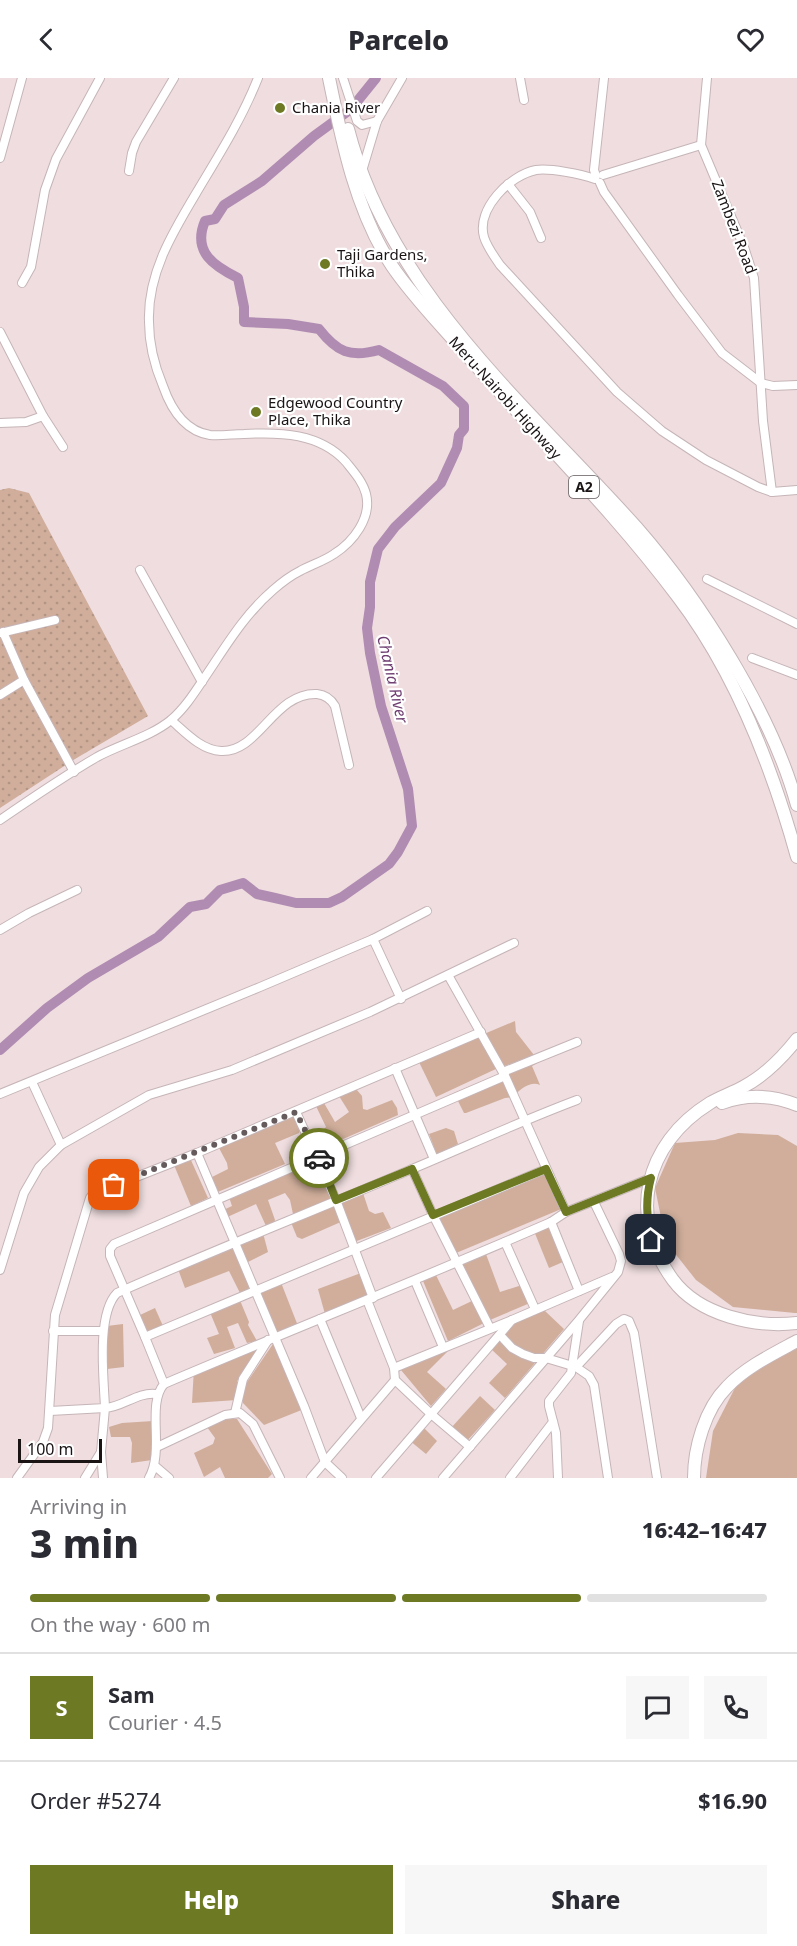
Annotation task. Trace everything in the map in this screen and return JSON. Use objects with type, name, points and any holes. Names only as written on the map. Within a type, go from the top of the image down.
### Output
[{"type":"highway","name":"Meru-Nairobi Highway","points":[[328,78],[343,106]]},
{"type":"highway","name":"Meru-Nairobi Highway","points":[[336,78],[343,106],[348,164],[375,234],[392,266],[473,363],[628,535],[680,598],[739,698],[782,803],[797,857]]},
{"type":"highway","name":"Meru-Nairobi Highway","points":[[345,134],[387,230],[441,312],[546,431],[637,529],[690,597],[747,689],[772,739],[797,805]]},
{"type":"highway","points":[[797,1039],[767,1071],[745,1086],[710,1104],[692,1117],[675,1134],[665,1146],[651,1178],[646,1208],[656,1255],[677,1286],[692,1300],[722,1314],[767,1323],[797,1323]]},
{"type":"highway","points":[[692,1117],[712,1107],[749,1097],[768,1096],[797,1104]]},
{"type":"highway","points":[[694,1478],[694,1464],[701,1432],[726,1388],[764,1359],[797,1341]]},
{"type":"street","points":[[0,158],[22,78]]},
{"type":"street","points":[[22,282],[31,267],[45,190],[56,159],[100,78]]},
{"type":"street","points":[[129,171],[136,142],[174,78]]},
{"type":"street","points":[[0,820],[106,753],[171,720],[184,707],[252,609],[298,572],[333,555],[348,543],[360,528],[366,511],[367,496],[361,480],[344,460],[328,447],[311,439],[289,434],[210,435],[193,428],[181,419],[170,404],[159,377],[149,321],[150,299],[156,271],[168,243],[234,129],[258,78]]},
{"type":"street","points":[[343,78],[343,106],[362,124],[377,121]]},
{"type":"street","points":[[362,172],[377,121],[402,78]]},
{"type":"street","points":[[520,78],[524,100]]},
{"type":"street","points":[[604,78],[594,170],[604,192],[643,248],[722,352],[761,383],[772,386],[797,385]]},
{"type":"street","points":[[706,78],[701,145],[598,178],[538,170],[525,173],[508,184],[488,207],[483,224],[483,236],[500,265],[642,416],[706,460],[758,487],[772,492],[797,490]]},
{"type":"street","name":"Zambezi Road","points":[[701,145],[744,247],[754,278],[761,383],[772,492]]},
{"type":"street","points":[[508,184],[530,213],[541,238]]},
{"type":"street","points":[[0,332],[43,416],[63,447]]},
{"type":"street","points":[[0,423],[26,422],[43,416]]},
{"type":"street","points":[[140,570],[202,682]]},
{"type":"street","points":[[707,579],[797,624]]},
{"type":"street","points":[[55,620],[1,633],[74,772]]},
{"type":"street","points":[[752,658],[797,675]]},
{"type":"street","points":[[0,695],[24,680]]},
{"type":"street","points":[[171,720],[205,747],[221,751],[229,750],[239,747],[248,740],[290,701],[308,694],[321,694],[330,699],[335,706],[349,765]]},
{"type":"street","points":[[0,930],[77,890]]},
{"type":"street","points":[[0,1094],[373,939],[427,911]]},
{"type":"street","points":[[373,939],[401,999]]},
{"type":"street","points":[[0,1270],[24,1193],[39,1167],[61,1145],[149,1095],[232,1070],[401,999],[514,943]]},
{"type":"street","points":[[448,975],[504,1074],[566,1212]]},
{"type":"street","points":[[17,1478],[43,1442],[48,1428],[53,1331],[57,1305],[91,1196],[296,1112],[481,1032]]},
{"type":"street","points":[[164,1384],[110,1256],[110,1249],[114,1244],[577,1042]]},
{"type":"street","points":[[395,1068],[434,1160]]},
{"type":"street","points":[[32,1082],[61,1145]]},
{"type":"street","points":[[103,1478],[101,1452],[105,1408],[102,1331],[113,1298],[123,1290],[577,1100]]},
{"type":"street","points":[[296,1112],[318,1156],[336,1200],[394,1368],[395,1380],[470,1447]]},
{"type":"street","points":[[197,1153],[254,1290],[271,1338],[304,1406],[325,1462],[342,1478]]},
{"type":"street","points":[[412,1169],[490,1328]]},
{"type":"street","points":[[145,1337],[546,1169]]},
{"type":"street","points":[[149,1478],[155,1466],[157,1447],[156,1394],[164,1384],[271,1338],[415,1281],[551,1222],[566,1212],[651,1178]]},
{"type":"street","points":[[443,1478],[579,1320],[621,1266],[594,1202]]},
{"type":"street","points":[[551,1222],[579,1291]]},
{"type":"street","points":[[505,1242],[535,1309]]},
{"type":"street","points":[[394,1368],[615,1276]]},
{"type":"street","points":[[415,1281],[443,1347]]},
{"type":"street","points":[[320,1319],[361,1418]]},
{"type":"street","points":[[574,1366],[616,1324],[624,1319],[629,1321],[634,1334],[657,1478]]},
{"type":"street","points":[[376,1478],[512,1320]]},
{"type":"street","points":[[558,1478],[556,1433],[549,1401],[570,1376],[574,1366],[579,1320]]},
{"type":"street","points":[[53,1331],[102,1331]]},
{"type":"street","points":[[500,1335],[512,1348],[523,1354],[574,1366],[590,1376],[594,1385],[608,1478]]},
{"type":"street","points":[[235,1413],[243,1379],[271,1338]]},
{"type":"street","points":[[311,1478],[395,1380]]},
{"type":"street","points":[[50,1411],[118,1406],[145,1394],[156,1394]]},
{"type":"street","points":[[157,1447],[202,1425],[235,1413],[247,1417],[253,1424],[280,1478]]},
{"type":"street","points":[[510,1478],[553,1422]]},
{"type":"street","points":[[85,1478],[101,1452]]},
{"type":"street","points":[[155,1466],[169,1478]]},
{"type":"shaded area","points":[[9,488],[29,493],[148,716],[75,759],[0,808],[0,490]]},
{"type":"shaded area","points":[[515,1021],[516,1032],[534,1055],[502,1067],[484,1034]]},
{"type":"shaded area","points":[[480,1036],[498,1068],[436,1097],[419,1062]]},
{"type":"shaded area","points":[[549,1057],[532,1066],[540,1085],[524,1087],[516,1094],[504,1071]]},
{"type":"shaded area","points":[[501,1073],[513,1097],[464,1113],[454,1093]]},
{"type":"shaded area","points":[[356,1089],[362,1096],[363,1109],[367,1110],[392,1100],[398,1115],[318,1150],[312,1137],[326,1127],[316,1106],[324,1103],[335,1122],[349,1112],[339,1096]]},
{"type":"shaded area","points":[[294,1116],[300,1130],[299,1133],[275,1143],[285,1164],[213,1194],[210,1178],[228,1169],[219,1148]]},
{"type":"shaded area","points":[[446,1128],[454,1131],[458,1144],[437,1155],[429,1134]]},
{"type":"shaded area","points":[[738,1133],[778,1135],[797,1146],[797,1313],[733,1307],[696,1280],[666,1242],[655,1188],[675,1143],[715,1140]]},
{"type":"shaded area","points":[[316,1155],[335,1197],[293,1214],[290,1200],[285,1193],[268,1200],[275,1220],[273,1225],[266,1226],[256,1204],[223,1219],[219,1212],[232,1206],[228,1194]]},
{"type":"shaded area","points":[[190,1158],[208,1198],[191,1206],[174,1165]]},
{"type":"shaded area","points":[[548,1169],[566,1207],[456,1253],[436,1213]]},
{"type":"shaded area","points":[[363,1193],[369,1211],[375,1214],[383,1212],[391,1228],[354,1242],[338,1199]]},
{"type":"shaded area","points":[[335,1200],[343,1221],[302,1239],[297,1237],[290,1220]]},
{"type":"shaded area","points":[[553,1217],[570,1259],[549,1268],[532,1226]]},
{"type":"shaded area","points":[[263,1233],[268,1252],[244,1264],[236,1244]]},
{"type":"shaded area","points":[[233,1246],[252,1287],[240,1293],[229,1271],[185,1288],[178,1269]]},
{"type":"shaded area","points":[[483,1246],[500,1292],[522,1285],[530,1303],[490,1320],[460,1258]]},
{"type":"shaded area","points":[[434,1271],[453,1310],[474,1300],[484,1323],[448,1341],[421,1276]]},
{"type":"shaded area","points":[[361,1273],[370,1294],[325,1314],[318,1289]]},
{"type":"shaded area","points":[[280,1280],[298,1326],[276,1335],[256,1289]]},
{"type":"shaded area","points":[[239,1298],[249,1322],[248,1325],[257,1341],[247,1343],[238,1323],[227,1327],[235,1348],[214,1354],[207,1338],[219,1334],[209,1310]]},
{"type":"shaded area","points":[[546,1307],[545,1311],[564,1329],[505,1398],[489,1383],[507,1364],[490,1348],[519,1315]]},
{"type":"shaded area","points":[[155,1308],[163,1326],[147,1333],[140,1315]]},
{"type":"shaded area","points":[[123,1324],[124,1367],[107,1369],[107,1326]]},
{"type":"shaded area","points":[[267,1342],[237,1381],[237,1400],[192,1403],[194,1368]]},
{"type":"shaded area","points":[[273,1344],[304,1409],[264,1425],[243,1403],[243,1388]]},
{"type":"shaded area","points":[[455,1344],[427,1372],[446,1389],[431,1406],[401,1370]]},
{"type":"shaded area","points":[[797,1345],[797,1478],[706,1478],[713,1431],[737,1384]]},
{"type":"shaded area","points":[[480,1396],[495,1410],[466,1442],[451,1428]]},
{"type":"shaded area","points":[[224,1419],[237,1419],[272,1474],[268,1478],[225,1478],[220,1467],[204,1477],[194,1453],[213,1444],[215,1438],[207,1427]]},
{"type":"shaded area","points":[[153,1421],[152,1460],[131,1463],[130,1437],[111,1437],[109,1427],[122,1423]]},
{"type":"shaded area","points":[[422,1426],[437,1441],[426,1454],[409,1440]]},
{"type":"waterway","name":"Chania River","points":[[0,1050],[47,1008],[88,978],[158,937],[190,907],[206,904],[220,890],[243,883],[257,894],[296,903],[329,903],[342,897],[389,864],[412,826],[408,789],[381,706],[370,653],[367,628],[370,582],[378,549],[395,527],[441,483],[457,448],[459,435],[464,429],[464,406],[443,386],[379,350],[352,353],[338,348],[319,329],[288,324],[244,322],[244,307],[238,278],[214,263],[203,249],[201,241],[205,221],[215,219],[224,205],[262,181],[314,136],[351,109],[376,78]]},
{"type":"way so far","points":[[114,1185],[296,1112],[319,1158]]},
{"type":"place","name":"Chania River","points":[[280,108]]},
{"type":"place","name":"Taji Gardens, Thika","points":[[325,264]]},
{"type":"place","name":"Edgewood Country Place, Thika","points":[[256,412]]},
{"type":"route","points":[[319,1158],[336,1200],[412,1169],[433,1215],[546,1169],[566,1212],[651,1178],[646,1208],[651,1240]]}]
